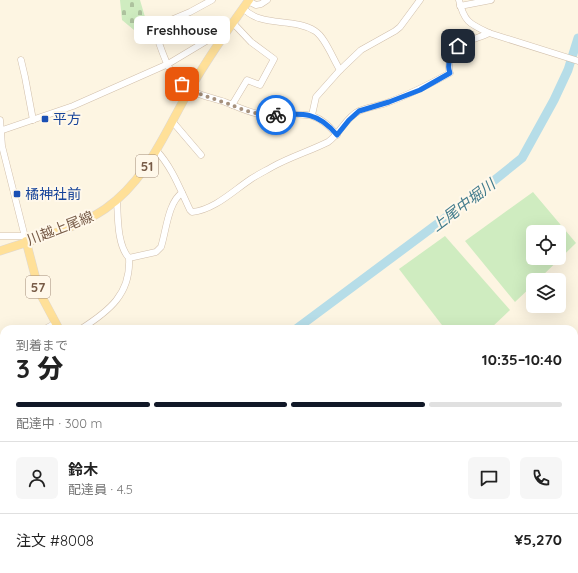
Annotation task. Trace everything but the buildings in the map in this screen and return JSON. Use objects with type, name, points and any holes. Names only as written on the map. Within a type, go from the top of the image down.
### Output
[{"type":"main road","name":"川越上尾線","points":[[0,250],[26,239],[74,225],[104,210],[117,200],[140,176],[190,90],[247,2]]},
{"type":"main road","name":"57","points":[[26,239],[38,287],[57,325]]},
{"type":"street","points":[[212,0],[171,20],[175,32],[158,40],[168,64],[182,84],[190,90],[262,115],[312,115],[323,122],[337,135]]},
{"type":"street","points":[[247,2],[256,5],[267,0]]},
{"type":"street","points":[[312,115],[316,97],[340,70],[361,50],[400,27],[420,0]]},
{"type":"street","points":[[491,0],[459,3],[466,20],[489,33],[574,60]]},
{"type":"street","points":[[247,2],[249,14],[254,17],[302,25],[315,31],[340,70]]},
{"type":"street","points":[[232,105],[247,80],[260,85],[274,59],[251,42],[233,23]]},
{"type":"street","points":[[156,150],[164,158],[192,212],[206,208],[221,200],[272,166],[321,145],[337,135],[349,120],[359,111],[389,102],[420,90],[450,73],[449,69],[451,57],[458,46],[489,33]]},
{"type":"street","points":[[1,131],[73,106],[124,82],[168,64],[208,40],[221,40]]},
{"type":"street","points":[[21,60],[33,120]]},
{"type":"street","points":[[0,120],[2,146],[26,239],[0,236]]},
{"type":"street","points":[[172,121],[201,155]]},
{"type":"street","points":[[129,258],[156,252],[161,247],[172,206],[178,196],[182,193]]},
{"type":"street","points":[[117,200],[122,245],[125,255],[129,258]]},
{"type":"street","points":[[87,325],[103,315],[113,305],[122,292],[128,278],[129,258]]},
{"type":"green space","points":[[120,0],[140,0],[145,17],[143,18],[150,41],[144,43],[140,35],[122,20]]},
{"type":"green space","points":[[533,192],[561,225],[526,225],[526,265],[553,265],[545,273],[526,273],[526,292],[515,302],[465,241]]},
{"type":"green space","points":[[566,231],[576,243],[566,253]]},
{"type":"green space","points":[[445,236],[510,310],[494,325],[442,325],[399,269]]},
{"type":"waterway","name":"上尾中堀川","points":[[301,325],[476,195],[522,158],[554,100],[568,70],[578,38]]},
{"type":"way so far","points":[[182,84],[190,90],[236,107],[262,115],[276,115]]},
{"type":"place","name":"Freshhouse","points":[[182,84]]},
{"type":"place","name":"平方","points":[[45,119]]},
{"type":"place","name":"橘神社前","points":[[17,194]]},
{"type":"route","points":[[276,115],[312,115],[323,122],[337,135],[354,114],[359,111],[389,102],[420,90],[450,73],[449,69],[452,53],[458,46]]}]
